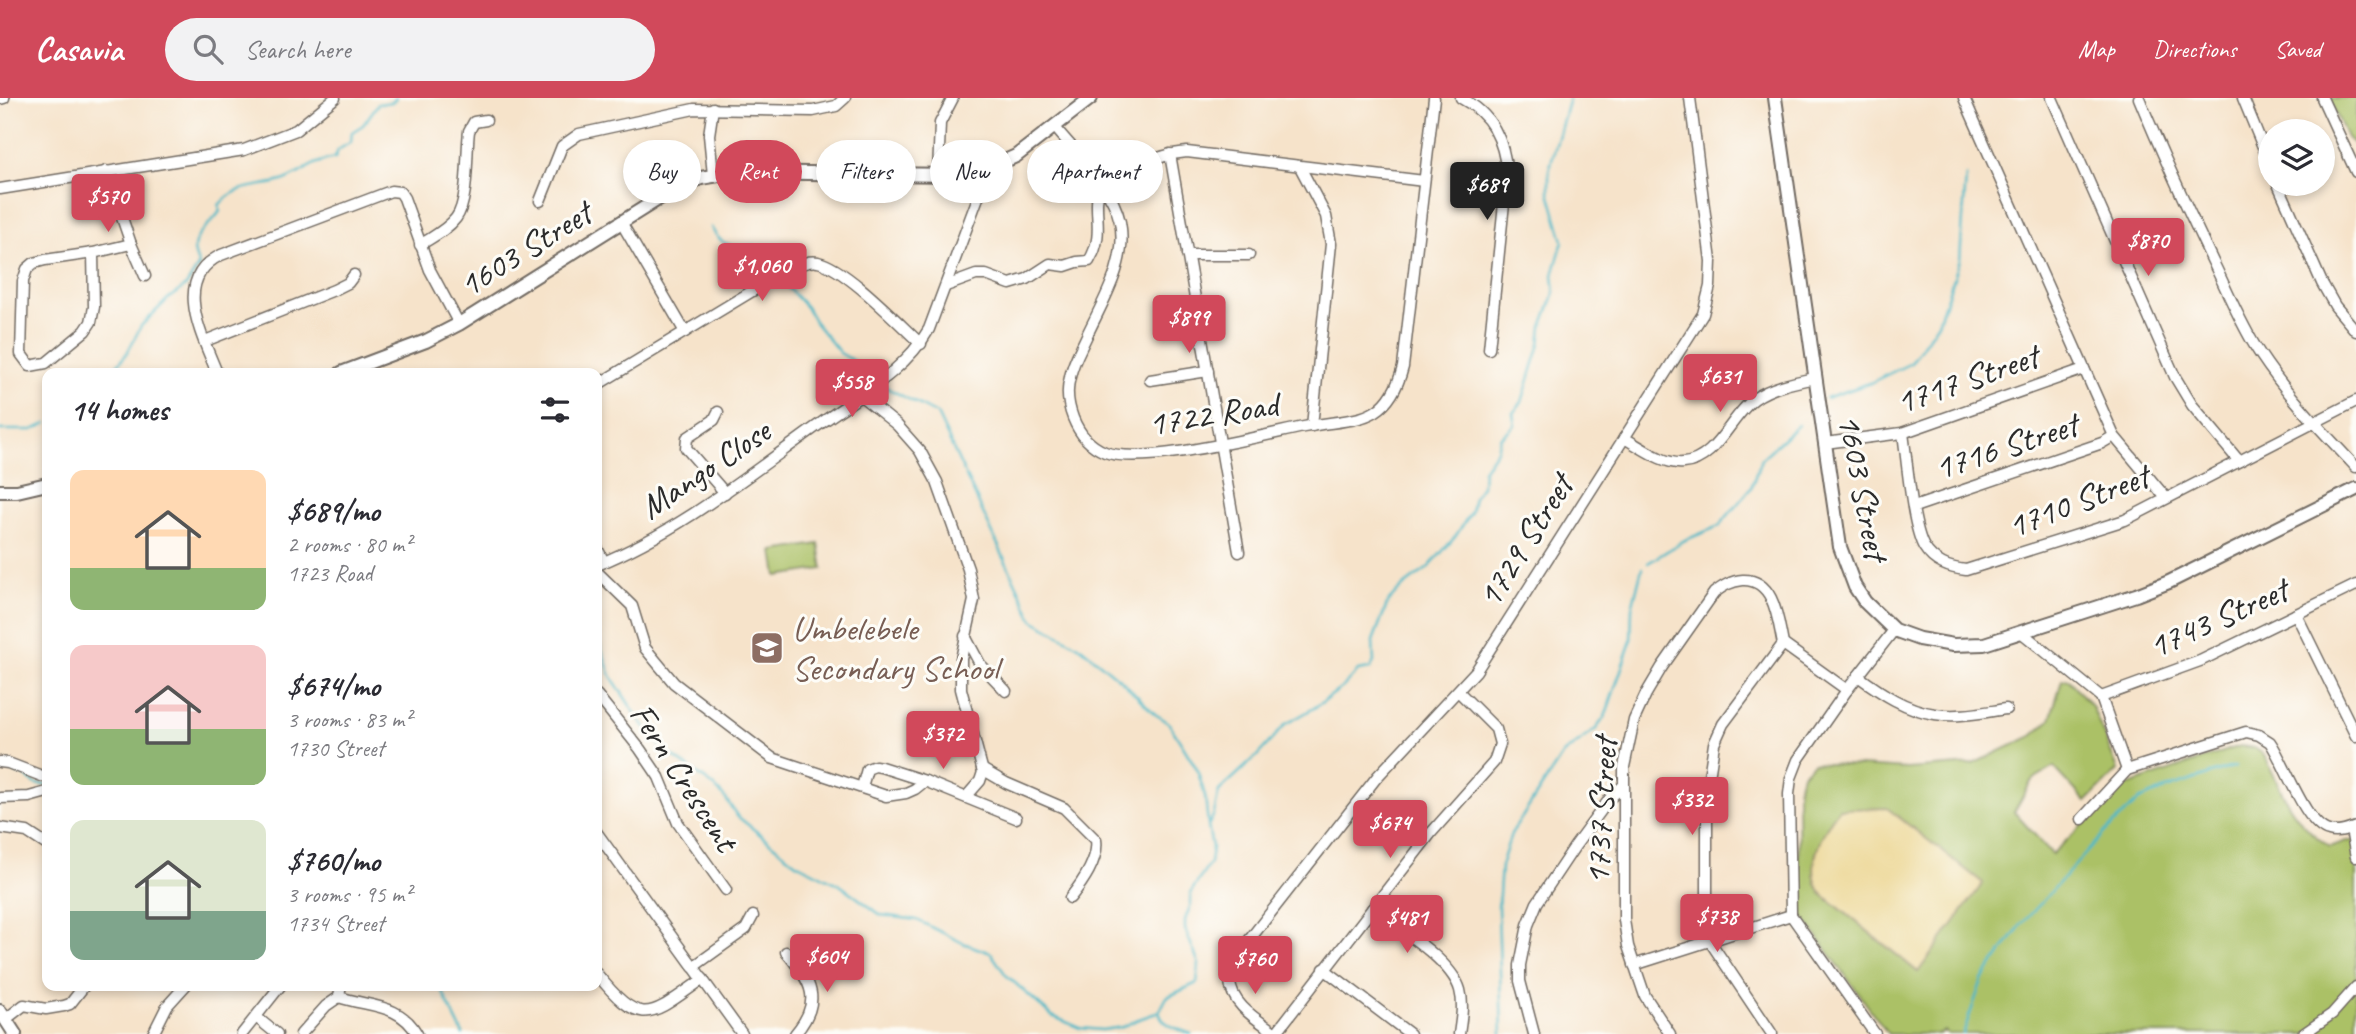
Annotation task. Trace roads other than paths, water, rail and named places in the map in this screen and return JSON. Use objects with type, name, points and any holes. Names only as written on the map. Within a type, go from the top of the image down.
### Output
[{"type":"street","points":[[0,189],[244,150],[296,130],[335,98]]},
{"type":"street","points":[[540,201],[558,153],[572,137],[694,109],[813,111],[835,106],[845,98]]},
{"type":"street","points":[[939,140],[940,123],[953,98]]},
{"type":"street","name":"1603 Street","points":[[1013,157],[1091,98]]},
{"type":"street","name":"1722 Road","points":[[1111,203],[1120,223],[1121,253],[1112,281],[1069,377],[1068,400],[1074,422],[1088,442],[1100,450],[1120,455],[1154,454],[1352,420],[1378,411],[1392,396],[1400,379],[1434,98]]},
{"type":"street","points":[[1461,98],[1474,105],[1493,124],[1500,139],[1507,174],[1489,349]]},
{"type":"street","name":"1729 Street","points":[[1277,1034],[1250,1013],[1233,992],[1230,979],[1239,953],[1377,777],[1476,671],[1696,326],[1708,300],[1711,261],[1689,98]]},
{"type":"street","name":"1603 Street","points":[[1775,98],[1840,547],[1847,569],[1865,602],[1894,630],[1919,639],[1953,645],[1984,644],[2169,582],[2356,489]]},
{"type":"street","points":[[1965,98],[2114,436],[2166,498]]},
{"type":"street","points":[[2052,98],[2182,390],[2239,461]]},
{"type":"street","points":[[2139,98],[2172,177],[2249,337],[2278,380],[2298,401],[2312,422],[2356,467]]},
{"type":"street","points":[[2243,98],[2258,135]]},
{"type":"street","points":[[2322,98],[2356,172]]},
{"type":"street","points":[[713,108],[709,135],[713,175]]},
{"type":"street","points":[[421,245],[447,228],[459,214],[463,201],[469,131],[474,122],[486,120]]},
{"type":"street","name":"1722 Road","points":[[1054,126],[1065,140]]},
{"type":"street","points":[[1170,154],[1239,552]]},
{"type":"street","points":[[1163,155],[1209,154],[1424,181]]},
{"type":"street","points":[[1300,167],[1326,216],[1331,244],[1312,426]]},
{"type":"street","points":[[106,171],[131,244],[145,275]]},
{"type":"street","name":"1603 Street","points":[[354,368],[426,341],[459,324],[671,191],[713,175],[736,172],[930,175]]},
{"type":"street","points":[[215,368],[196,320],[194,286],[206,265],[221,254],[391,191],[400,192],[404,198],[440,292],[459,324]]},
{"type":"street","points":[[2283,196],[2322,283],[2335,306],[2352,319],[2356,331]]},
{"type":"street","name":"Mango Close","points":[[602,563],[650,542],[725,493],[909,357],[921,344],[977,203]]},
{"type":"street","points":[[946,286],[976,275],[986,275],[1010,284],[1027,279],[1050,264],[1065,266],[1090,261],[1096,250],[1099,234],[1097,203]]},
{"type":"street","points":[[621,222],[685,332]]},
{"type":"street","points":[[93,253],[94,307],[91,323],[46,363],[30,366],[21,354],[23,281],[27,269],[34,263],[45,260],[131,244]]},
{"type":"street","points":[[1187,255],[1249,255]]},
{"type":"street","points":[[602,382],[787,270],[808,262],[829,266],[857,286],[921,344]]},
{"type":"street","points":[[205,341],[334,290],[348,283],[354,275]]},
{"type":"street","name":"1717 Street","points":[[1825,443],[1903,433],[2084,369]]},
{"type":"street","points":[[1150,380],[1208,371]]},
{"type":"street","points":[[1624,438],[1666,460],[1684,463],[1691,461],[1707,453],[1756,398],[1776,388],[1815,378]]},
{"type":"street","points":[[860,395],[911,439],[937,482],[974,590],[961,659],[961,689],[982,769],[980,781],[966,797]]},
{"type":"street","name":"1710 Street","points":[[1903,433],[1918,530],[1924,547],[1934,559],[1950,568],[1966,570],[2125,520],[2356,401]]},
{"type":"street","points":[[718,412],[714,420],[687,438],[685,443],[686,448],[725,493]]},
{"type":"street","name":"1716 Street","points":[[1914,507],[2102,443],[2114,436]]},
{"type":"street","points":[[0,491],[17,491],[42,485]]},
{"type":"street","points":[[602,577],[632,606],[645,648],[684,692],[772,758],[886,796],[905,793],[925,781]]},
{"type":"street","name":"1737 Street","points":[[1670,1034],[1645,996],[1628,946],[1625,920],[1623,786],[1628,743],[1642,702],[1662,667],[1714,593],[1723,585],[1747,580],[1765,588],[1775,607],[1783,644]]},
{"type":"street","name":"1743 Street","points":[[2101,697],[2200,662],[2356,585]]},
{"type":"street","points":[[2296,614],[2356,736]]},
{"type":"street","points":[[1875,1034],[1791,915],[1791,778],[1798,760],[1847,690],[1894,630]]},
{"type":"street","points":[[2021,632],[2101,697],[2127,770]]},
{"type":"street","points":[[965,636],[980,664],[1006,691]]},
{"type":"street","points":[[1772,1034],[1709,940],[1707,790],[1714,744],[1736,704],[1783,644],[1847,690]]},
{"type":"street","points":[[1858,676],[1895,701],[1936,715],[2006,709]]},
{"type":"street","points":[[1277,1034],[1324,969],[1431,833],[1499,754],[1500,744],[1496,729],[1459,692]]},
{"type":"street","name":"Fern Crescent","points":[[602,702],[659,777],[678,823],[726,890]]},
{"type":"street","points":[[2082,819],[2127,770],[2246,732],[2259,735],[2270,742],[2308,812],[2319,826],[2329,831],[2353,828],[2356,857]]},
{"type":"street","points":[[0,762],[42,776]]},
{"type":"street","points":[[862,787],[867,769],[875,766],[925,781],[1016,818]]},
{"type":"street","points":[[982,769],[1006,783],[1064,808],[1096,840],[1091,868],[1070,898]]},
{"type":"street","points":[[1534,1034],[1520,981],[1520,965],[1528,925],[1538,903],[1575,846],[1611,797],[1623,786]]},
{"type":"street","points":[[0,798],[29,797],[42,793]]},
{"type":"street","points":[[0,828],[27,832],[42,842]]},
{"type":"street","points":[[602,840],[742,1034]]},
{"type":"street","points":[[1372,909],[1434,956],[1455,981],[1462,1000],[1459,1034]]},
{"type":"street","points":[[1634,965],[1791,915]]},
{"type":"street","points":[[694,967],[746,929],[753,916]]},
{"type":"street","points":[[786,952],[801,972],[812,996],[812,1007],[795,1034]]},
{"type":"street","points":[[1324,969],[1410,1034]]},
{"type":"street","points":[[602,980],[617,999],[637,1011],[659,1009],[703,979]]},
{"type":"street","points":[[2303,1034],[2332,1014],[2356,987]]},
{"type":"street","points":[[15,1034],[3,1015],[24,1005],[52,1009],[70,1003],[80,991]]},
{"type":"street","points":[[153,1034],[167,1006],[181,991]]},
{"type":"street","points":[[242,1034],[276,991]]},
{"type":"street","points":[[301,1034],[326,1006],[339,997],[340,991]]},
{"type":"street","points":[[339,997],[363,1005],[394,1010],[406,1018],[417,1034]]},
{"type":"street","points":[[256,1017],[277,1034]]},
{"type":"waterway","points":[[115,368],[127,353],[141,326],[169,298],[186,286],[199,265],[194,252],[195,243],[220,211],[219,205],[242,189],[276,183],[335,158],[338,150],[351,142],[352,132],[363,125],[378,104],[392,102],[396,98]]},
{"type":"waterway","points":[[1191,1034],[1168,1024],[1159,1012],[1167,997],[1197,983],[1199,964],[1185,929],[1185,920],[1191,904],[1191,892],[1210,863],[1212,847],[1208,826],[1214,814],[1219,791],[1257,756],[1286,724],[1343,687],[1358,671],[1370,669],[1374,662],[1373,641],[1388,602],[1400,589],[1428,568],[1455,537],[1471,512],[1474,497],[1482,486],[1483,470],[1497,450],[1500,438],[1515,425],[1513,413],[1522,402],[1540,344],[1542,327],[1555,292],[1553,275],[1563,241],[1549,192],[1549,170],[1569,98]]},
{"type":"waterway","points":[[1826,398],[1870,383],[1911,363],[1938,323],[1960,260],[1966,176]]},
{"type":"waterway","points":[[711,227],[719,239],[729,245],[754,246],[772,267]]},
{"type":"waterway","points":[[783,282],[806,307],[840,353],[875,376]]},
{"type":"waterway","points":[[883,384],[937,414],[1033,620],[1082,648],[1124,683],[1155,714],[1168,722],[1197,769],[1205,796],[1208,824]]},
{"type":"waterway","points":[[1648,563],[1683,541],[1719,526],[1751,488],[1761,459],[1798,425]]},
{"type":"waterway","points":[[0,430],[33,430],[42,426]]},
{"type":"waterway","points":[[1502,1034],[1498,908],[1501,866],[1511,834],[1563,754],[1596,729],[1605,717],[1631,641],[1632,608],[1642,568]]},
{"type":"waterway","points":[[602,651],[611,676],[638,718],[663,749],[714,786],[737,816],[796,863],[840,885],[881,915],[917,920],[963,943],[991,953],[1006,975],[1052,1016],[1080,1028],[1102,1030],[1123,1027],[1159,1012]]},
{"type":"waterway","points":[[1963,1034],[1982,980],[2021,925],[2106,831],[2139,800],[2235,766]]},
{"type":"waterway","points":[[0,767],[42,785]]},
{"type":"waterway","points":[[442,991],[463,1034]]},
{"type":"place","name":"Umbelebele Secondary School","points":[[767,648]]}]
